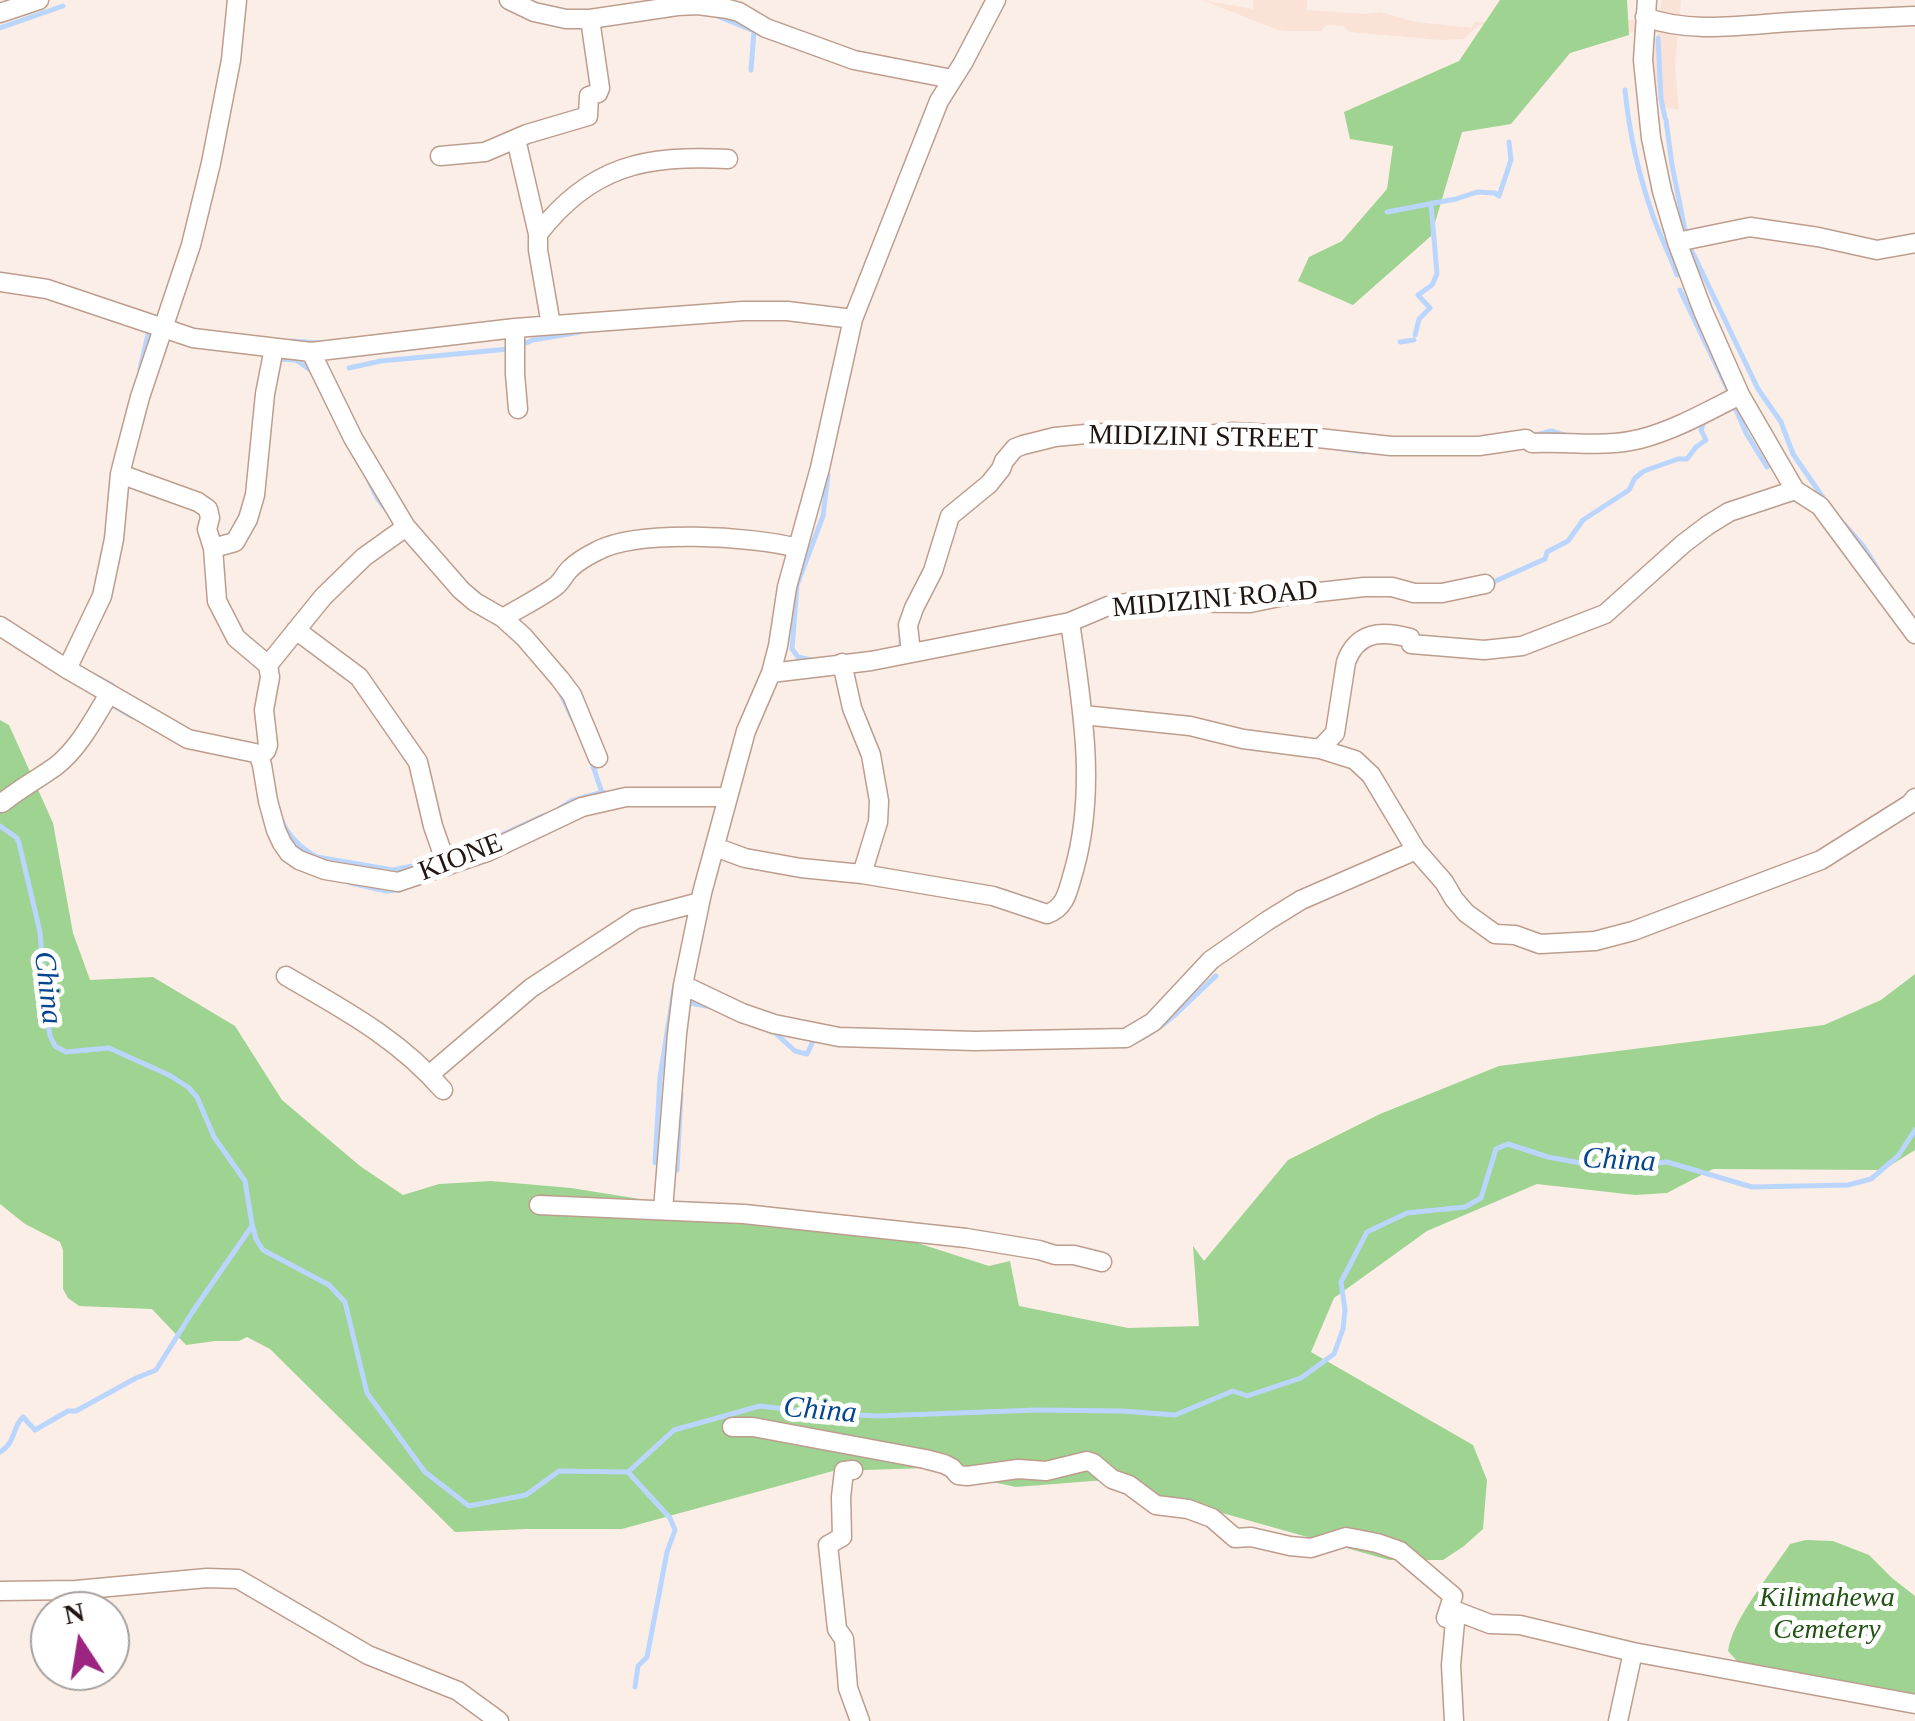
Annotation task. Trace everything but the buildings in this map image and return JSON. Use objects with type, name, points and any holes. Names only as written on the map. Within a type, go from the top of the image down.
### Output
[{"type":"street","points":[[0,13],[38,0]]},
{"type":"street","points":[[67,669],[102,596],[114,538],[120,474],[140,397],[191,246],[211,164],[238,0]]},
{"type":"street","points":[[508,0],[550,16],[590,18],[677,6],[728,9],[766,28],[854,60],[952,79]]},
{"type":"street","points":[[663,1210],[671,1089],[684,985],[700,902],[726,796],[770,673],[852,319],[939,101],[996,0]]},
{"type":"street","points":[[1915,16],[1716,28],[1674,25],[1646,8],[1643,60],[1662,191],[1703,311],[1740,395],[1795,490],[1820,506],[1915,634]]},
{"type":"street","points":[[440,156],[484,152],[588,116],[589,96],[600,92],[590,18]]},
{"type":"street","points":[[516,139],[538,234],[551,325]]},
{"type":"street","points":[[538,234],[557,212],[608,174],[670,158],[728,158]]},
{"type":"street","points":[[1677,242],[1750,228],[1877,250],[1915,244]]},
{"type":"street","points":[[0,282],[46,289],[193,338],[311,352],[515,328],[742,311],[787,311],[852,319]]},
{"type":"street","points":[[515,328],[518,409]]},
{"type":"street","points":[[212,548],[235,542],[248,519],[274,348]]},
{"type":"street","points":[[311,352],[353,438],[406,527],[461,590],[524,637],[572,694],[598,758]]},
{"type":"street","name":"MIDIZINI STREET","points":[[911,653],[908,625],[933,571],[950,516],[989,484],[1015,448],[1024,444],[1096,433],[1190,438],[1232,432],[1381,446],[1479,446],[1526,439],[1589,444],[1642,439],[1740,395]]},
{"type":"street","points":[[0,626],[188,739],[259,756],[266,751],[268,665],[236,638],[221,610],[214,585],[210,518],[205,505],[120,474]]},
{"type":"street","points":[[1320,749],[1335,732],[1346,662],[1360,639],[1399,635],[1410,638],[1411,644],[1484,650],[1534,642],[1605,614],[1683,544],[1729,512],[1795,490]]},
{"type":"street","points":[[268,665],[350,570],[406,527]]},
{"type":"street","points":[[503,618],[554,588],[576,564],[619,543],[690,536],[776,542],[797,548]]},
{"type":"street","name":"MIDIZINI ROAD","points":[[770,673],[911,653],[1070,622],[1108,606],[1133,602],[1250,604],[1364,587],[1442,593],[1485,584]]},
{"type":"street","points":[[715,847],[745,858],[993,896],[1047,914],[1053,912],[1064,904],[1086,812],[1083,715],[1070,622]]},
{"type":"street","points":[[296,630],[358,677],[418,762],[447,866]]},
{"type":"street","points":[[842,663],[852,708],[872,755],[879,801],[878,822],[862,874]]},
{"type":"street","points":[[2,803],[58,764],[85,733],[109,694]]},
{"type":"street","points":[[1083,715],[1190,726],[1345,755],[1364,766],[1416,850],[1466,913],[1495,934],[1540,944],[1594,941],[1633,931],[1820,860],[1915,798]]},
{"type":"street","name":"KIONE","points":[[259,756],[276,830],[282,843],[299,860],[325,870],[398,882],[487,852],[582,807],[626,797],[726,796]]},
{"type":"street","points":[[684,985],[774,1024],[839,1037],[975,1041],[1126,1038],[1154,1022],[1211,960],[1267,922],[1301,900],[1416,850]]},
{"type":"street","points":[[429,1075],[530,988],[636,920],[700,902]]},
{"type":"street","points":[[286,976],[366,1022],[443,1090]]},
{"type":"street","points":[[539,1206],[744,1214],[966,1238],[1102,1262]]},
{"type":"street","points":[[732,1427],[754,1427],[925,1459],[944,1464],[963,1476],[1022,1469],[1046,1471],[1087,1460],[1156,1505],[1188,1509],[1212,1518],[1235,1538],[1251,1537],[1311,1548],[1346,1537],[1400,1552],[1454,1596],[1446,1618],[1456,1611]]},
{"type":"street","points":[[853,1470],[844,1471],[842,1537],[828,1545],[848,1688],[860,1721]]},
{"type":"street","points":[[0,1591],[238,1579],[368,1656],[458,1692],[499,1721]]},
{"type":"street","points":[[1456,1611],[1490,1624],[1520,1625],[1633,1652],[1915,1704]]},
{"type":"street","points":[[1454,1721],[1450,1665],[1456,1611]]},
{"type":"street","points":[[1618,1721],[1633,1652]]},
{"type":"shaded area","points":[[1202,0],[1254,9],[1253,0],[1307,0],[1307,10],[1380,12],[1417,22],[1472,28],[1474,22],[1637,20],[1658,17],[1662,0],[1681,0],[1675,66],[1679,110],[1663,107],[1650,68],[1658,33],[1479,25],[1464,39],[1440,40],[1349,32],[1343,26],[1288,31]]},
{"type":"green space","points":[[1500,0],[1627,0],[1629,35],[1570,53],[1511,124],[1462,132],[1431,236],[1353,305],[1298,281],[1309,257],[1342,241],[1387,189],[1393,146],[1350,139],[1344,112],[1459,61]]},
{"type":"green space","points":[[0,720],[9,725],[53,823],[73,933],[90,980],[153,977],[235,1026],[282,1100],[360,1166],[403,1195],[439,1184],[491,1181],[571,1188],[899,1237],[989,1266],[1010,1261],[1019,1306],[1128,1328],[1199,1326],[1193,1246],[1204,1261],[1288,1160],[1380,1114],[1499,1066],[1824,1025],[1881,1000],[1915,974],[1915,1150],[1883,1170],[1713,1169],[1667,1193],[1635,1195],[1537,1184],[1427,1231],[1334,1298],[1311,1352],[1473,1445],[1487,1480],[1483,1529],[1443,1560],[1389,1560],[1105,1480],[1016,1487],[927,1468],[833,1471],[622,1529],[455,1532],[270,1349],[247,1337],[186,1345],[152,1309],[79,1306],[63,1289],[60,1242],[25,1224],[0,1204]]},
{"type":"green space","name":"Kilimahewa Cemetery","points":[[1833,1541],[1869,1555],[1915,1596],[1915,1703],[1745,1670],[1728,1651],[1745,1611],[1790,1544]]},
{"type":"waterway","points":[[0,28],[63,6]]},
{"type":"waterway","points":[[715,15],[754,31],[751,70]]},
{"type":"waterway","points":[[1658,38],[1665,118]]},
{"type":"waterway","points":[[1625,90],[1643,185],[1677,275]]},
{"type":"waterway","points":[[1666,120],[1686,235]]},
{"type":"waterway","points":[[1387,212],[1477,192],[1499,196],[1511,160],[1509,142]]},
{"type":"waterway","points":[[1415,335],[1419,319],[1430,308],[1418,295],[1432,285],[1437,274],[1431,203]]},
{"type":"waterway","points":[[1689,245],[1758,389],[1781,422],[1793,454],[1824,499]]},
{"type":"waterway","points":[[1680,290],[1728,390]]},
{"type":"waterway","points":[[140,369],[149,330],[146,329]]},
{"type":"waterway","points":[[521,345],[580,332]]},
{"type":"waterway","points":[[1400,342],[1414,340]]},
{"type":"waterway","points":[[291,341],[320,343]]},
{"type":"waterway","points":[[349,368],[381,361],[509,349]]},
{"type":"waterway","points":[[277,359],[296,360],[313,372]]},
{"type":"waterway","points":[[1734,405],[1767,467]]},
{"type":"waterway","points":[[1491,583],[1545,559],[1547,552],[1568,541],[1583,520],[1629,490],[1644,471],[1687,459],[1706,440],[1701,430],[1704,422]]},
{"type":"waterway","points":[[1536,435],[1551,431],[1564,435]]},
{"type":"waterway","points":[[1336,448],[1364,452]]},
{"type":"waterway","points":[[816,661],[798,657],[792,649],[797,585],[823,516],[828,475]]},
{"type":"waterway","points":[[368,479],[388,512]]},
{"type":"waterway","points":[[1844,524],[1879,571]]},
{"type":"waterway","points":[[895,649],[901,647],[901,624]]},
{"type":"waterway","points":[[91,674],[112,685]]},
{"type":"waterway","points":[[560,692],[572,718]]},
{"type":"waterway","points":[[112,705],[133,717]]},
{"type":"waterway","points":[[591,760],[601,790]]},
{"type":"waterway","points":[[560,808],[603,792]]},
{"type":"waterway","points":[[473,848],[545,815]]},
{"type":"waterway","points":[[282,821],[296,842],[317,857],[393,870],[428,863]]},
{"type":"waterway","name":"China","points":[[0,826],[19,843],[40,932],[46,1012],[55,1046],[66,1052],[109,1048],[188,1087],[197,1097],[214,1137],[245,1181],[252,1224],[263,1250],[329,1285],[345,1302],[367,1393],[425,1472],[469,1506],[526,1495],[559,1471],[628,1472],[674,1430],[760,1406],[878,1416],[1037,1410],[1175,1415],[1233,1391],[1247,1396],[1301,1378],[1334,1354],[1345,1310],[1341,1282],[1367,1232],[1407,1213],[1465,1207],[1481,1198],[1496,1149],[1508,1144],[1548,1157],[1597,1166],[1667,1162],[1752,1187],[1848,1185],[1871,1179],[1898,1156],[1915,1130]]},
{"type":"waterway","points":[[351,883],[399,890]]},
{"type":"waterway","points":[[1138,1040],[1170,1019],[1216,976]]},
{"type":"waterway","points":[[655,1163],[660,1077],[674,989]]},
{"type":"waterway","points":[[684,1002],[712,1007]]},
{"type":"waterway","points":[[773,1031],[795,1051],[807,1054],[814,1039]]},
{"type":"waterway","points":[[677,1170],[681,1093]]},
{"type":"waterway","points":[[0,1452],[9,1444],[23,1417],[35,1430],[156,1370],[252,1226]]},
{"type":"waterway","points":[[628,1472],[670,1518],[675,1530],[667,1552],[647,1657],[638,1666],[635,1687]]}]
